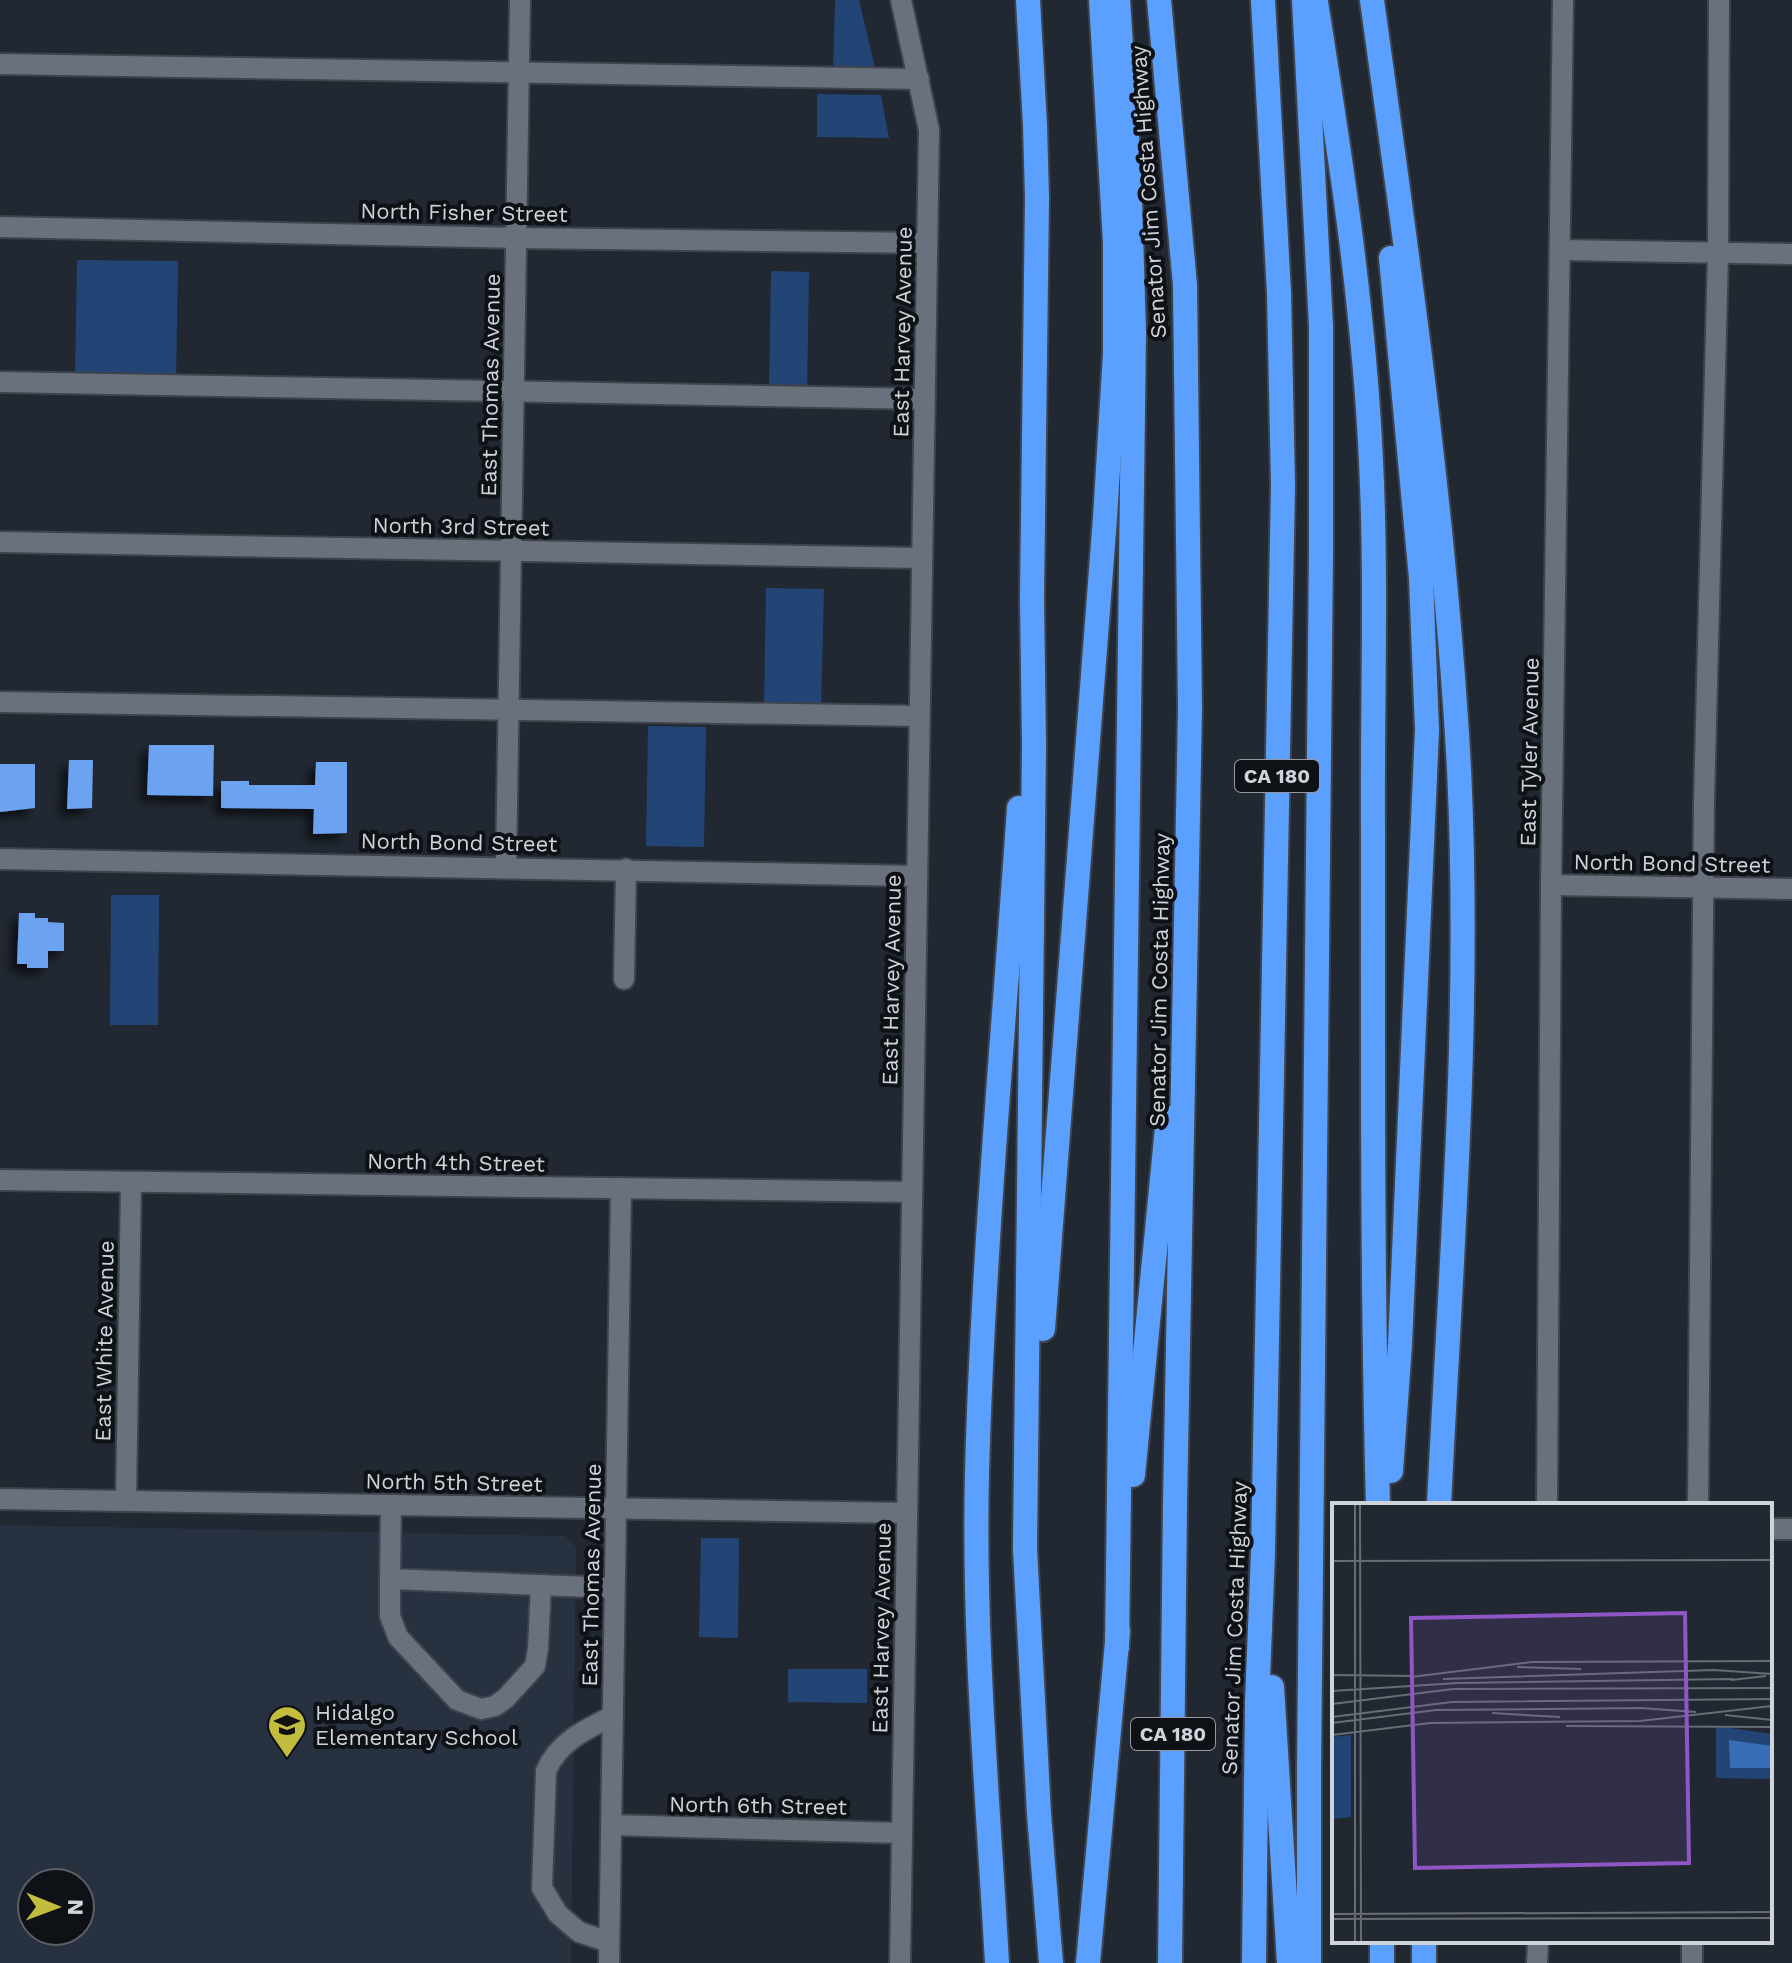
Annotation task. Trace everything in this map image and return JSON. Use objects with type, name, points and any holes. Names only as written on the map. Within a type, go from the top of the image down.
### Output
[{"type":"highway","points":[[1028,0],[1037,198],[1025,1549],[1027,1626],[1051,1963]]},
{"type":"highway","points":[[1036,1727],[1043,1318],[1115,353],[1113,201],[1101,0]]},
{"type":"highway","points":[[1117,1647],[1134,392],[1130,181],[1118,0]]},
{"type":"highway","name":"Senator Jim Costa Highway","points":[[1159,0],[1185,285],[1190,708],[1170,1963]]},
{"type":"highway","name":"Senator Jim Costa Highway","points":[[1254,1963],[1283,485],[1279,293],[1263,0]]},
{"type":"highway","points":[[1304,0],[1317,231],[1321,422],[1309,1963]]},
{"type":"highway","points":[[1316,0],[1346,205],[1371,459],[1374,588],[1374,1351],[1378,1503]]},
{"type":"highway","points":[[1371,0],[1421,578],[1426,699],[1426,781],[1400,1344],[1388,1503]]},
{"type":"highway","points":[[1371,0],[1413,299],[1436,499],[1459,772],[1460,1080],[1439,1503]]},
{"type":"highway","points":[[997,1963],[979,1618],[977,1474],[990,1221],[1032,598]]},
{"type":"highway","points":[[1088,1963],[1186,936]]},
{"type":"highway","points":[[1263,1553],[1289,1963]]},
{"type":"street","name":"East Thomas Avenue","points":[[506,866],[520,0]]},
{"type":"street","name":"East Harvey Avenue","points":[[900,1963],[929,130],[901,0]]},
{"type":"street","name":"East Tyler Avenue","points":[[1547,1503],[1551,885],[1563,0]]},
{"type":"street","points":[[1698,1503],[1704,888],[1718,253],[1719,0]]},
{"type":"street","points":[[0,64],[919,79]]},
{"type":"street","name":"North Fisher Street","points":[[0,227],[927,243]]},
{"type":"street","points":[[1561,250],[1792,254]]},
{"type":"street","points":[[0,382],[925,399]]},
{"type":"street","name":"North 3rd Street","points":[[0,542],[922,558]]},
{"type":"street","points":[[0,702],[919,716]]},
{"type":"street","name":"North Bond Street","points":[[0,859],[917,876]]},
{"type":"street","points":[[624,979],[626,869]]},
{"type":"street","name":"North Bond Street","points":[[1551,885],[1792,889]]},
{"type":"street","name":"North 4th Street","points":[[0,1180],[912,1192]]},
{"type":"street","name":"East White Avenue","points":[[126,1501],[131,1182]]},
{"type":"street","name":"East Thomas Avenue","points":[[609,1953],[621,1188]]},
{"type":"street","name":"North 5th Street","points":[[0,1499],[907,1513]]},
{"type":"street","points":[[391,1505],[390,1616],[398,1637],[457,1700],[481,1709],[495,1706],[535,1666],[541,1585]]},
{"type":"street","points":[[390,1579],[614,1588]]},
{"type":"street","points":[[609,1953],[558,1914],[542,1888],[546,1771],[550,1761],[577,1734],[613,1716]]},
{"type":"street","name":"North 6th Street","points":[[612,1825],[902,1833]]},
{"type":"street","points":[[1537,1963],[1538,1943]]},
{"type":"shaded area","points":[[835,0],[859,0],[877,76],[833,75]]},
{"type":"shaded area","points":[[817,94],[881,95],[889,138],[817,137]]},
{"type":"shaded area","points":[[77,260],[178,261],[176,381],[75,380]]},
{"type":"shaded area","points":[[771,271],[809,272],[807,392],[769,391]]},
{"type":"shaded area","points":[[766,588],[824,589],[821,709],[764,708]]},
{"type":"shaded area","points":[[648,726],[706,727],[704,847],[646,846]]},
{"type":"shaded area","points":[[111,895],[159,895],[158,1025],[110,1025]]},
{"type":"shaded area","name":"Hidalgo Elementary School","points":[[0,1525],[565,1536],[576,1547],[571,1963],[0,1963]]},
{"type":"shaded area","points":[[701,1538],[739,1538],[738,1638],[699,1637]]},
{"type":"shaded area","points":[[788,1669],[867,1669],[867,1703],[788,1702]]},
{"type":"building","points":[[149,745],[214,745],[213,796],[147,795]]},
{"type":"building","points":[[69,760],[93,760],[92,808],[67,809]]},
{"type":"building","points":[[316,762],[347,762],[347,833],[313,834],[314,809],[221,808],[221,781],[249,781],[249,785],[315,785]]},
{"type":"building","points":[[0,764],[35,764],[35,808],[0,812]]},
{"type":"building","points":[[19,913],[35,913],[35,918],[64,923],[64,951],[48,951],[48,968],[27,968],[27,964],[17,964]]},
{"type":"place","name":"Hidalgo Elementary School","points":[[287,1759]]}]
